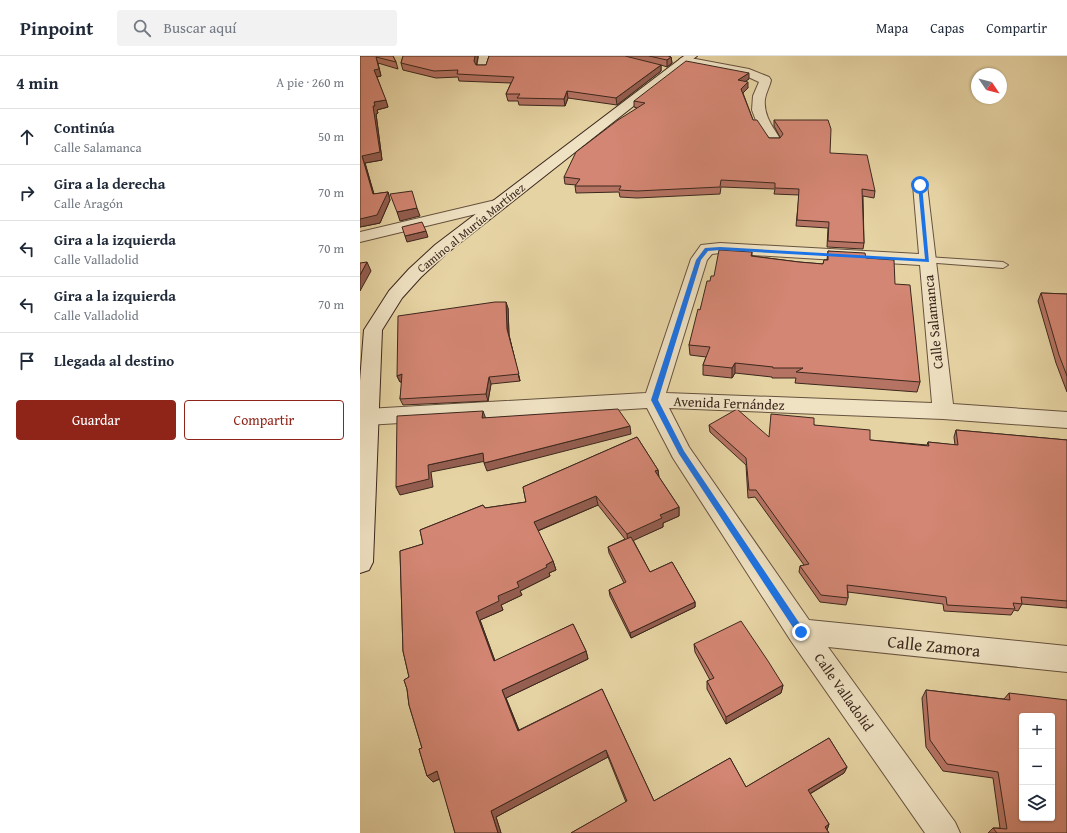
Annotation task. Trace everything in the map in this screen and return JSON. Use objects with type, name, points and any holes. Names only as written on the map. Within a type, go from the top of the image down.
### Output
[{"type":"street","name":"Camino al Murúa Martínez","points":[[360,562],[361,506],[367,417],[367,332],[395,295],[415,273],[441,249],[500,204],[667,70],[688,58]]},
{"type":"street","points":[[688,58],[749,74],[765,80],[759,97],[758,111],[774,140]]},
{"type":"street","name":"Calle Salamanca","points":[[920,185],[943,411]]},
{"type":"street","points":[[360,237],[500,204]]},
{"type":"street","points":[[654,400],[699,260],[707,249],[720,248],[927,260]]},
{"type":"street","name":"Avenida Fernández","points":[[367,417],[654,400],[943,411],[1067,420]]},
{"type":"street","name":"Calle Valladolid","points":[[654,400],[681,452],[801,632],[944,833]]},
{"type":"street","name":"Calle Zamora","points":[[801,632],[1067,659]]},
{"type":"lane","points":[[927,260],[1003,265]]},
{"type":"building","points":[[360,56],[393,56],[396,62],[376,57],[379,69],[374,70],[386,100],[374,102],[375,106],[373,106],[380,152],[362,156],[373,194],[388,192],[377,215],[360,219]]},
{"type":"building","points":[[403,56],[475,56],[474,61],[476,65],[486,65],[489,56],[625,56],[661,65],[616,98],[567,91],[564,99],[517,98],[520,94],[506,94],[514,77],[457,74],[458,70],[434,71],[401,63]]},
{"type":"building","points":[[649,56],[668,56],[671,57],[667,60]]},
{"type":"building","points":[[686,61],[749,73],[738,80],[748,82],[741,89],[753,120],[757,120],[769,138],[780,138],[783,134],[774,120],[828,120],[831,129],[830,153],[867,155],[875,191],[862,189],[864,243],[828,241],[829,222],[797,220],[799,189],[775,188],[775,183],[721,180],[720,187],[637,191],[619,190],[621,186],[575,186],[580,179],[564,177],[576,152],[618,120],[645,103],[634,101]]},
{"type":"building","points":[[412,191],[417,208],[397,212],[390,194]]},
{"type":"building","points":[[422,222],[426,231],[405,236],[402,227]]},
{"type":"building","points":[[719,250],[752,252],[751,256],[823,264],[824,260],[828,260],[828,251],[865,253],[866,258],[894,260],[895,284],[910,285],[920,382],[796,372],[803,368],[773,368],[735,363],[732,368],[703,365],[710,347],[689,345],[707,281],[710,281],[711,276],[714,276]]},
{"type":"building","points":[[367,262],[360,275],[360,263]]},
{"type":"building","points":[[1041,293],[1067,294],[1067,376],[1059,355]]},
{"type":"building","points":[[495,302],[506,302],[507,329],[519,374],[489,377],[486,394],[400,399],[402,374],[397,376],[398,316]]},
{"type":"building","points":[[618,409],[630,426],[484,463],[483,453],[428,465],[429,479],[396,487],[397,416],[483,411],[482,418]]},
{"type":"building","points":[[737,409],[769,437],[771,414],[814,418],[814,425],[870,430],[870,440],[929,446],[928,442],[958,445],[956,430],[1067,440],[1067,601],[1021,597],[1022,604],[1013,603],[1015,609],[947,605],[946,597],[847,585],[848,598],[821,595],[800,566],[809,564],[756,490],[749,490],[746,458],[709,425]]},
{"type":"building","points":[[637,437],[658,470],[655,471],[679,507],[660,515],[662,518],[627,534],[596,496],[534,522],[553,561],[546,565],[547,567],[517,582],[519,587],[498,596],[499,601],[476,612],[494,661],[573,624],[586,651],[502,690],[518,731],[602,689],[654,801],[730,758],[746,787],[829,738],[847,767],[808,790],[829,824],[825,827],[829,833],[571,833],[627,801],[606,750],[491,811],[498,833],[455,833],[437,771],[427,776],[419,749],[422,748],[409,705],[404,680],[409,677],[403,651],[400,551],[423,544],[420,530],[483,505],[485,508],[526,502],[523,487]]},
{"type":"building","points":[[631,537],[650,572],[672,562],[695,602],[630,633],[609,590],[626,582],[608,547]]},
{"type":"building","points":[[741,621],[783,685],[726,717],[707,681],[714,678],[694,644]]},
{"type":"building","points":[[926,690],[1010,700],[1009,693],[1067,700],[1067,833],[997,833],[993,828],[1007,829],[998,772],[947,764],[930,740]]},
{"type":"route","points":[[801,632],[681,452],[654,400],[699,260],[707,249],[720,248],[927,260],[920,185]]}]
